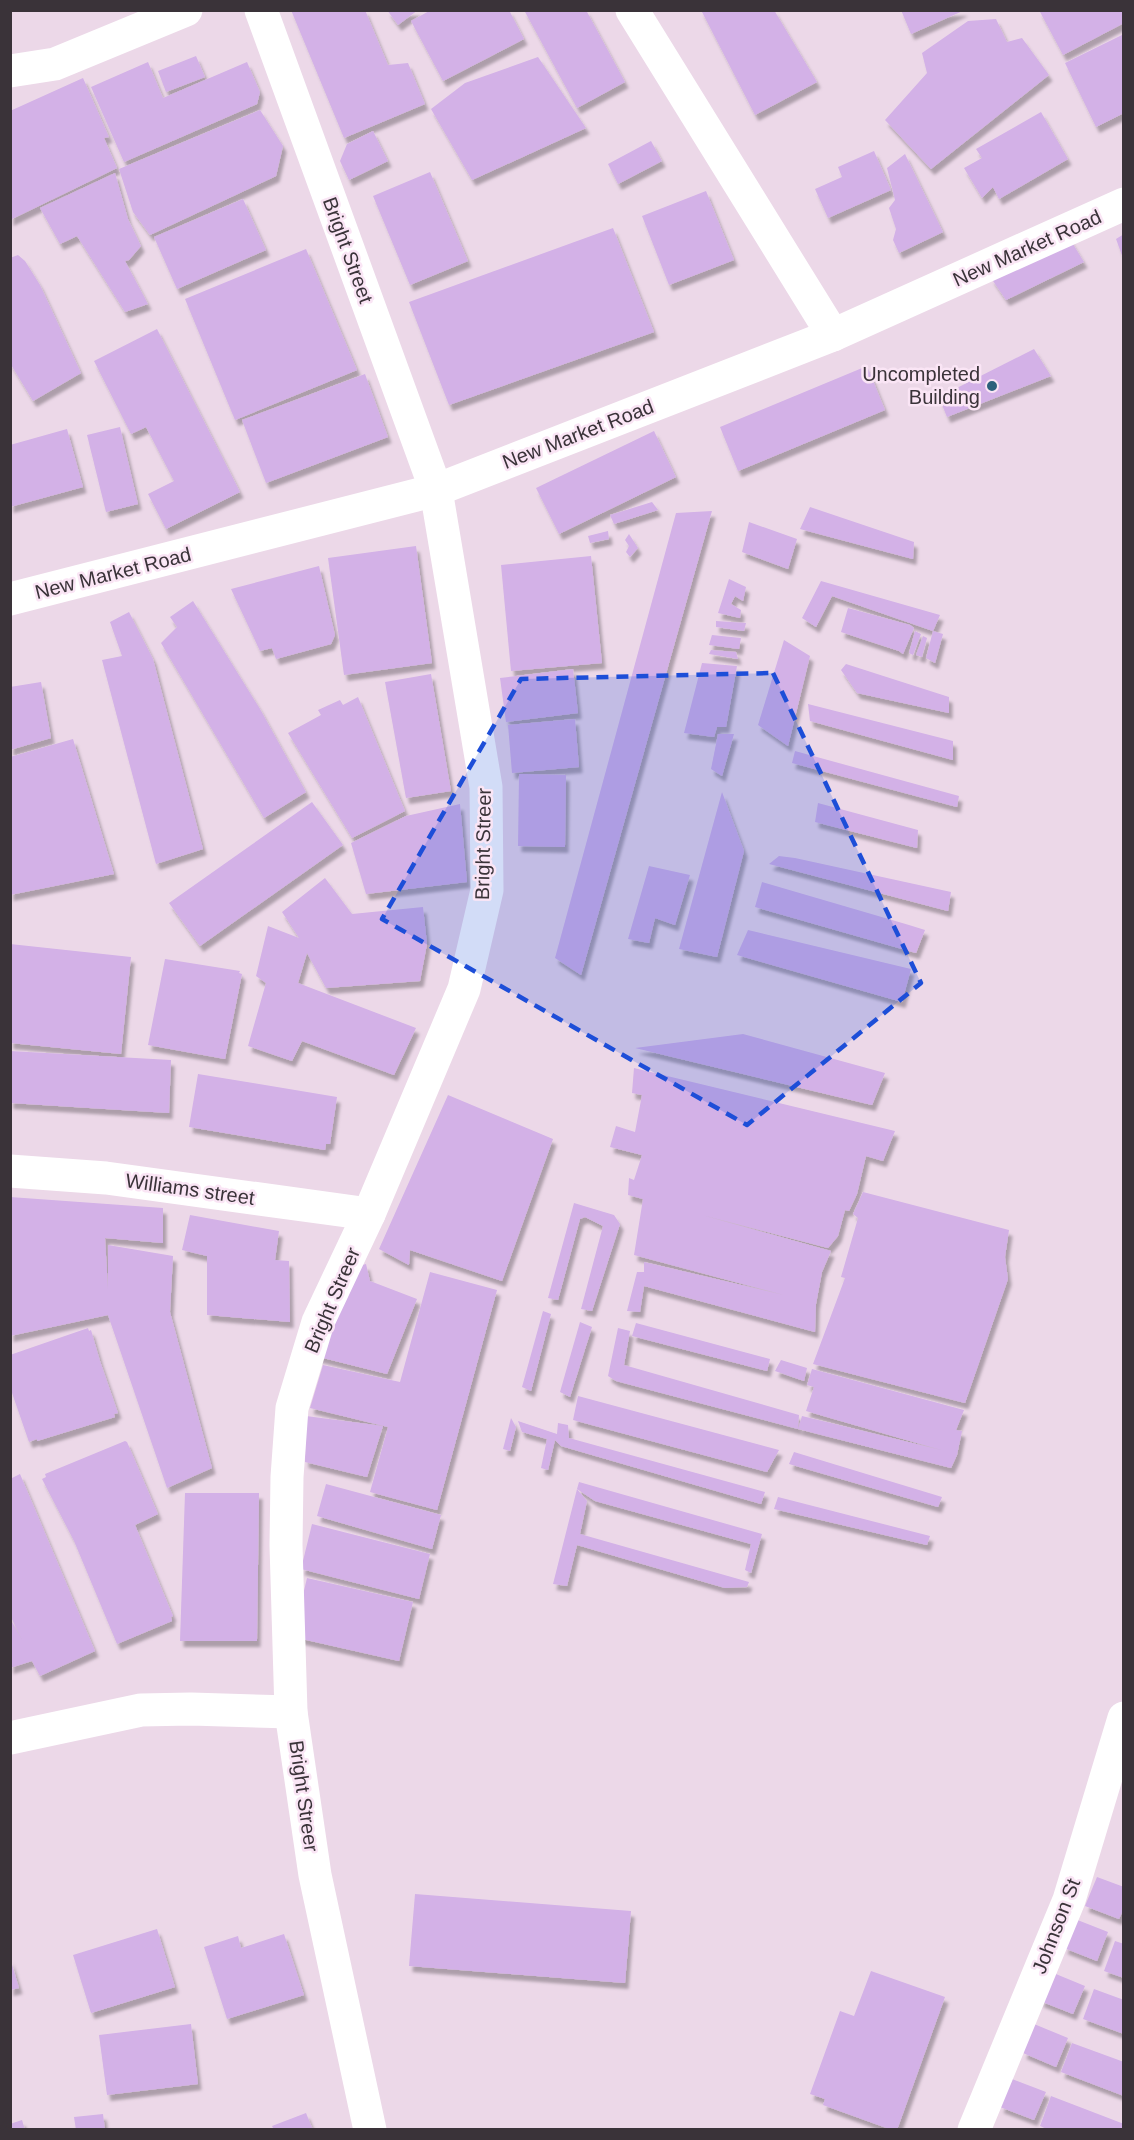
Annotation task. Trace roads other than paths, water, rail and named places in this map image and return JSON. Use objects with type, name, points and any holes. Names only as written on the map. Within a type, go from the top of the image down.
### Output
[{"type":"street","points":[[10,71],[55,64],[186,10]]},
{"type":"street","name":"Bright Street","points":[[261,10],[436,490]]},
{"type":"street","points":[[632,10],[833,335]]},
{"type":"street","name":"New Market Road","points":[[10,599],[436,490],[833,335],[1124,204]]},
{"type":"street","name":"Bright Streer","points":[[370,2130],[315,1875],[291,1712],[287,1477],[292,1408],[318,1322],[369,1214],[464,989],[487,890],[486,787],[436,490]]},
{"type":"street","name":"Williams street","points":[[10,1171],[106,1178],[369,1214]]},
{"type":"street","points":[[10,1738],[141,1710],[291,1712]]},
{"type":"street","name":"Johnson St","points":[[974,2130],[1069,1900],[1124,1718]]},
{"type":"place","name":"Uncompleted Building","points":[[992,386]]}]
